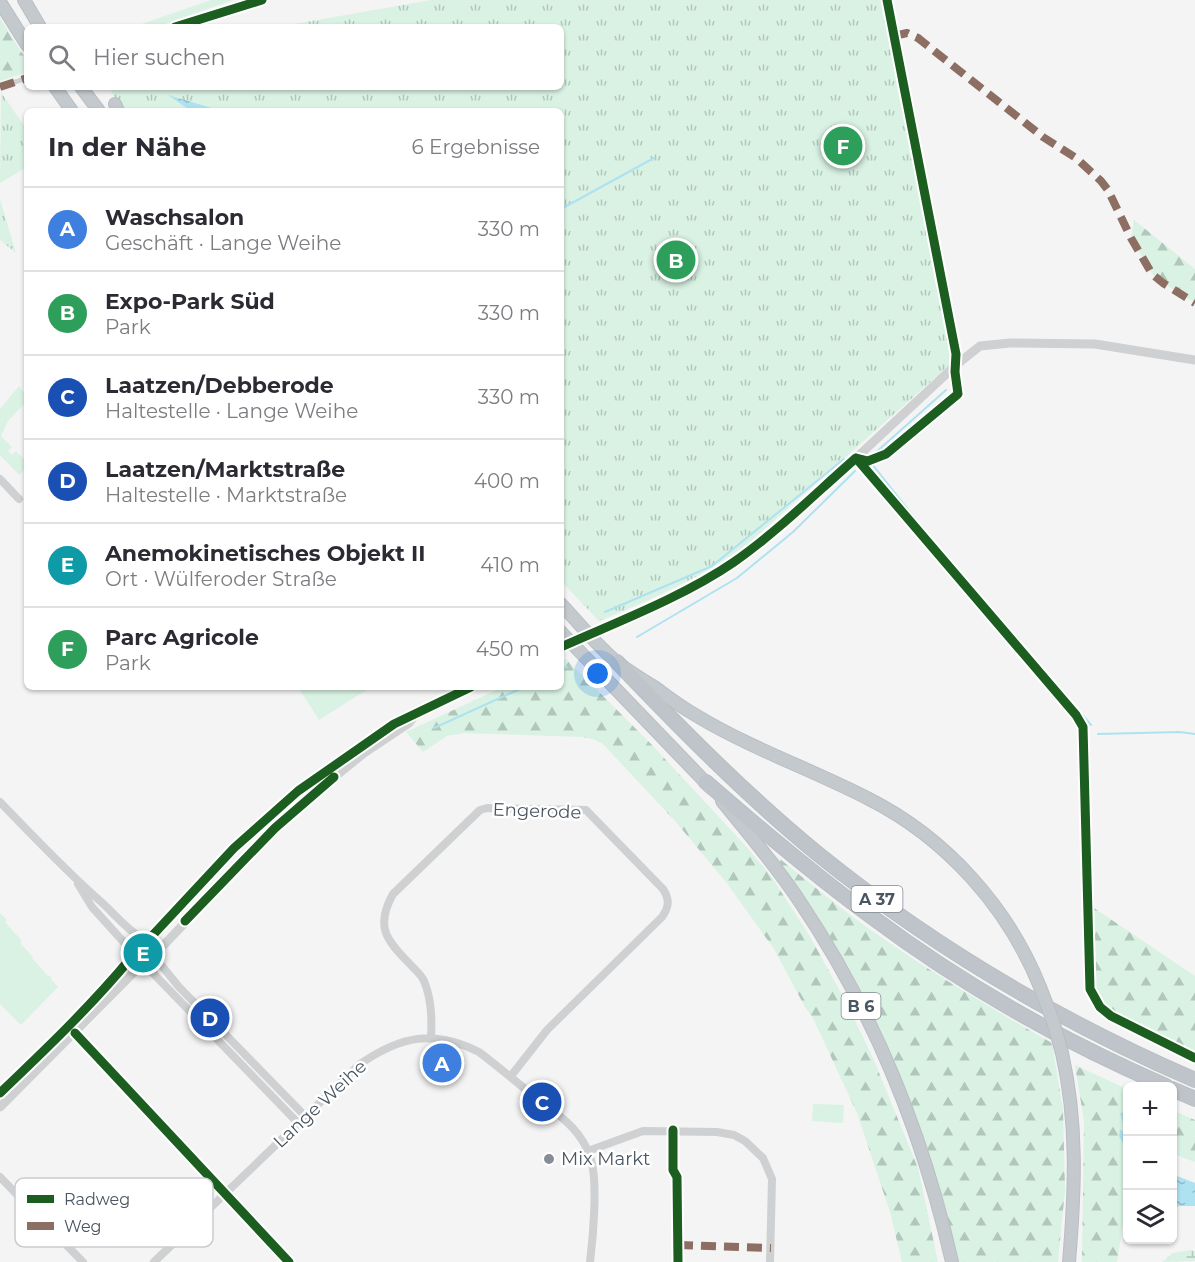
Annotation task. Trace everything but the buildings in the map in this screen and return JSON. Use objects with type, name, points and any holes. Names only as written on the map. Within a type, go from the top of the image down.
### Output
[{"type":"highway","points":[[24,0],[38,24]]},
{"type":"highway","points":[[0,2],[24,40]]},
{"type":"highway","points":[[57,90],[70,108]]},
{"type":"highway","points":[[83,90],[97,108]]},
{"type":"highway","points":[[564,607],[617,662],[699,717],[755,747],[872,800],[913,826],[957,863],[992,903],[1012,930],[1030,962],[1053,1021],[1062,1053],[1072,1113],[1074,1147],[1069,1262]]},
{"type":"highway","name":"B 6","points":[[564,635],[706,782],[761,848],[820,932],[857,997],[888,1062],[931,1177],[952,1262]]},
{"type":"highway","name":"A 37","points":[[617,662],[674,722],[765,808],[818,854],[881,902],[989,975],[1067,1020],[1139,1056],[1195,1080]]},
{"type":"highway","name":"A 37","points":[[706,782],[809,869],[871,917],[927,956],[1059,1036],[1157,1082]]},
{"type":"highway","points":[[1177,1091],[1195,1099]]},
{"type":"street","points":[[0,87],[24,79]]},
{"type":"street","points":[[564,646],[699,583],[733,562],[769,534],[856,458],[956,365],[980,346],[1010,343],[1095,344],[1195,360]]},
{"type":"street","points":[[0,479],[19,499]]},
{"type":"street","points":[[151,937],[234,848],[309,784],[386,729],[406,717],[415,715],[465,690]]},
{"type":"street","points":[[160,949],[275,828],[364,753],[409,723],[415,715]]},
{"type":"street","points":[[309,784],[316,792]]},
{"type":"street","points":[[0,802],[74,878],[101,901],[128,929],[140,937]]},
{"type":"street","name":"Engerode","points":[[431,1037],[428,998],[424,981],[391,945],[384,930],[385,912],[393,894],[480,810],[487,808],[586,810],[663,889],[667,896],[667,910],[546,1030],[511,1076]]},
{"type":"street","points":[[0,1093],[60,1035],[130,959],[129,948],[92,907],[74,878]]},
{"type":"street","points":[[129,948],[134,940],[140,937],[151,937],[157,942],[160,949],[158,961],[179,987],[305,1116]]},
{"type":"street","points":[[130,959],[143,967],[298,1124]]},
{"type":"street","points":[[0,1107],[143,967],[158,961]]},
{"type":"street","name":"Lange Weihe","points":[[213,1205],[360,1064],[399,1042],[431,1037],[464,1044],[479,1052],[569,1123],[588,1151],[592,1162],[594,1182],[590,1262]]},
{"type":"street","points":[[588,1151],[643,1131],[717,1132],[734,1135],[745,1141],[763,1158],[772,1179],[770,1262]]},
{"type":"street","points":[[0,1177],[15,1192]]},
{"type":"street","points":[[68,1247],[83,1262]]},
{"type":"street","name":"Lange Weihe","points":[[154,1262],[170,1247]]},
{"type":"green space","points":[[211,0],[233,0],[165,24],[142,24]]},
{"type":"green space","points":[[431,0],[887,0],[956,359],[750,542],[714,566],[677,586],[599,621],[564,584],[564,108],[212,108],[171,96],[187,108],[120,108],[111,90],[564,90],[564,24],[294,24]]},
{"type":"green space","points":[[0,18],[24,56],[24,73],[0,81]]},
{"type":"green space","points":[[1,92],[24,126],[24,169],[0,183]]},
{"type":"green space","points":[[0,199],[16,253],[0,240]]},
{"type":"green space","points":[[1134,220],[1195,269],[1195,303],[1152,274],[1131,238]]},
{"type":"green space","points":[[19,386],[24,393],[24,404],[8,421],[1,436],[12,447],[8,451],[12,455],[16,451],[24,459],[24,470],[19,475],[0,455],[0,409]]},
{"type":"green space","points":[[566,659],[653,746],[744,844],[771,876],[809,935],[845,1000],[873,1058],[918,1168],[938,1262],[902,1262],[890,1212],[857,1113],[813,1018],[774,949],[726,882],[675,821],[603,744],[582,737],[464,733],[447,736],[423,752],[406,732],[497,690],[564,690],[564,660]]},
{"type":"green space","points":[[300,690],[366,690],[319,720]]},
{"type":"green space","points":[[774,854],[890,944],[958,988],[1052,1043],[1063,1110],[1065,1190],[1058,1262],[958,1262],[925,1141],[891,1053],[843,958]]},
{"type":"green space","points":[[1091,906],[1195,976],[1195,1053],[1121,1019],[1098,998],[1093,986],[1091,966]]},
{"type":"green space","points":[[0,913],[22,941],[20,943],[48,976],[52,977],[51,979],[58,987],[21,1025],[0,1004]]},
{"type":"green space","points":[[140,944],[148,944],[153,949],[151,960],[140,962],[135,957],[135,949]]},
{"type":"green space","points":[[1075,1065],[1123,1087],[1123,1223],[1117,1262],[1082,1262],[1084,1121]]},
{"type":"green space","points":[[813,1104],[844,1105],[843,1123],[812,1121]]},
{"type":"green space","points":[[1177,1112],[1195,1120],[1195,1162],[1177,1155]]},
{"type":"green space","points":[[1195,1251],[1195,1261],[1162,1262],[1173,1253]]},
{"type":"water","points":[[168,95],[212,108],[187,108]]},
{"type":"water","points":[[1120,1130],[1123,1132],[1123,1144],[1119,1136]]},
{"type":"water","points":[[1177,1176],[1195,1183],[1195,1206],[1177,1207]]},
{"type":"waterway","points":[[564,207],[654,158]]},
{"type":"waterway","points":[[874,454],[946,390]]},
{"type":"waterway","points":[[605,612],[712,566],[844,459]]},
{"type":"waterway","points":[[872,464],[917,521]]},
{"type":"waterway","points":[[637,637],[737,578],[793,532],[855,471]]},
{"type":"waterway","points":[[922,527],[972,586]]},
{"type":"waterway","points":[[977,592],[1020,641]]},
{"type":"waterway","points":[[1024,647],[1091,725]]},
{"type":"waterway","points":[[434,728],[517,690]]},
{"type":"waterway","points":[[1098,734],[1180,732],[1195,734]]},
{"type":"marked path","points":[[894,36],[907,33],[918,38],[1043,137],[1076,158],[1108,190],[1131,238],[1152,274],[1195,303]]},
{"type":"marked path","points":[[0,87],[24,79]]},
{"type":"marked path","points":[[678,1245],[771,1248]]},
{"type":"cycle path","points":[[185,24],[262,0]]},
{"type":"cycle path","points":[[856,458],[868,461],[886,454],[958,394],[955,372],[956,354],[887,0]]},
{"type":"cycle path","points":[[856,458],[1076,715],[1083,727],[1090,989],[1100,1007],[1111,1016],[1195,1058]]},
{"type":"cycle path","points":[[564,646],[649,608],[714,575],[766,538],[856,458]]},
{"type":"cycle path","points":[[0,1093],[67,1028],[115,977],[130,959],[129,949],[133,941],[141,937],[151,937],[234,848],[298,791],[394,724],[465,690]]},
{"type":"cycle path","points":[[185,921],[275,828],[334,777]]},
{"type":"cycle path","points":[[75,1033],[211,1178]]},
{"type":"cycle path","points":[[673,1130],[673,1170],[677,1177],[678,1262]]},
{"type":"cycle path","points":[[213,1181],[289,1262]]},
{"type":"place","name":"Parc Agricole","points":[[843,146]]},
{"type":"place","name":"Expo-Park Süd","points":[[676,260]]},
{"type":"place","name":"Anemokinetisches Objekt II","points":[[143,953]]},
{"type":"place","name":"Laatzen/Marktstraße","points":[[210,1018]]},
{"type":"place","name":"Waschsalon","points":[[442,1063]]},
{"type":"place","name":"Laatzen/Debberode","points":[[542,1102]]},
{"type":"place","name":"Mix Markt","points":[[549,1159]]}]
